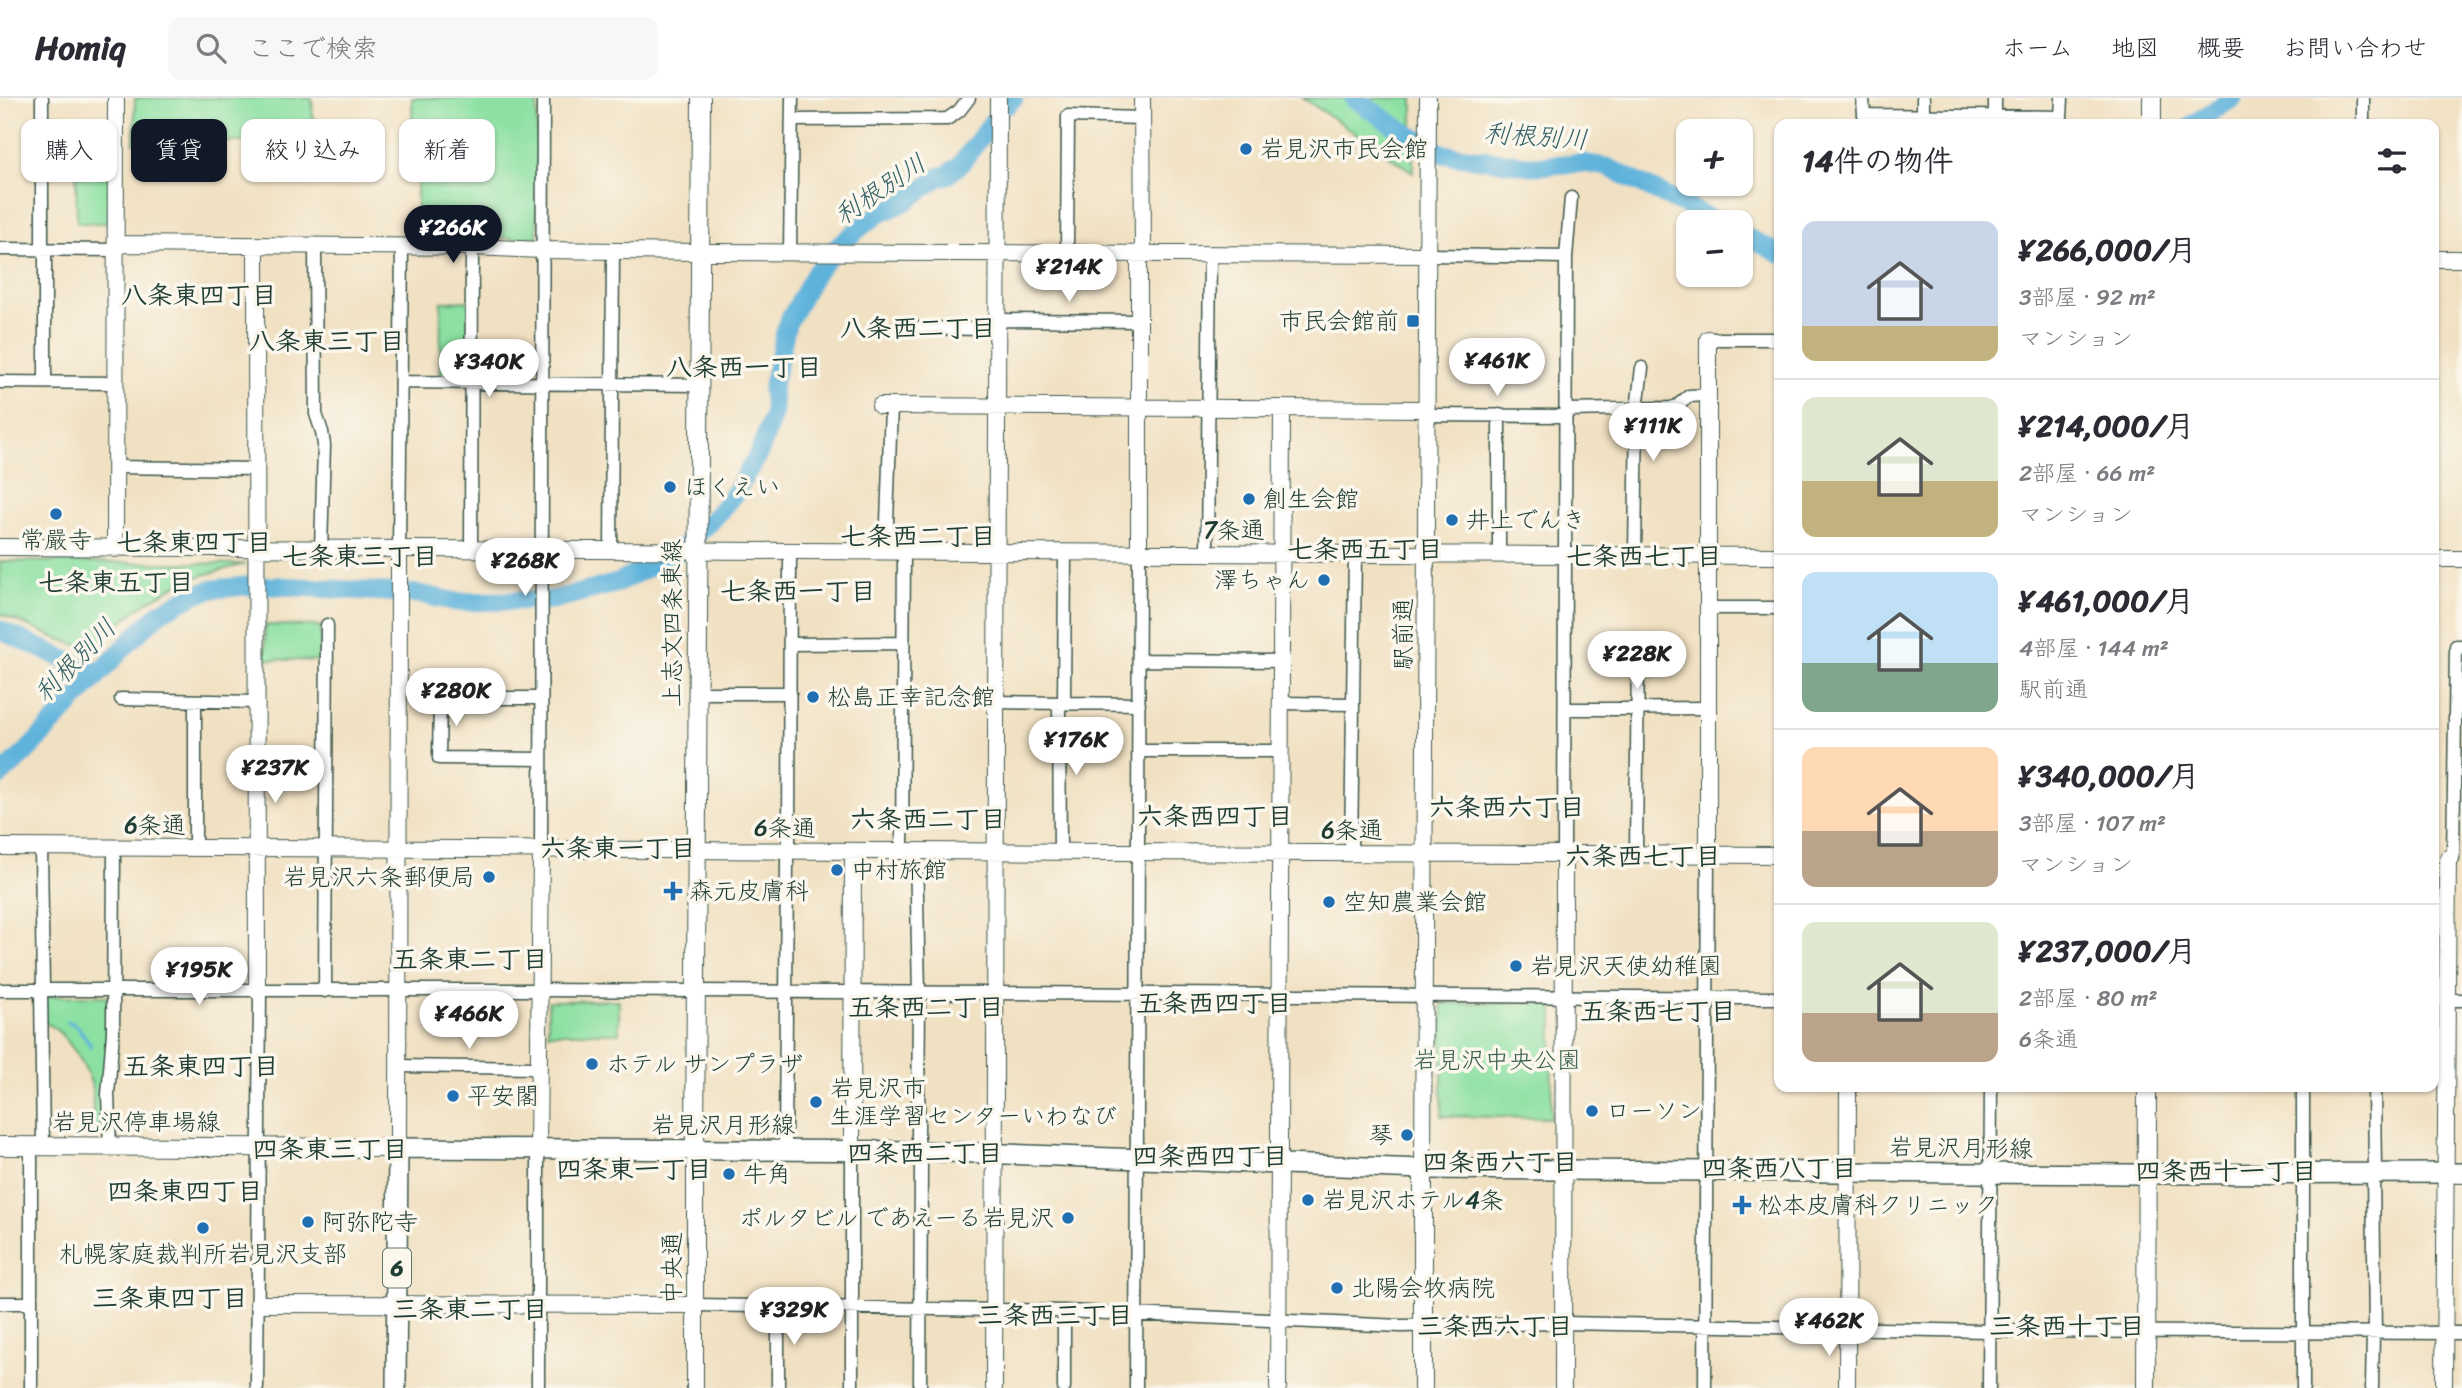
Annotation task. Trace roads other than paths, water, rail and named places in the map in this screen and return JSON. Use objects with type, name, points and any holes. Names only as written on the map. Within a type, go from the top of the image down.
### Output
[{"type":"main road","name":"上志文四条東線","points":[[695,1149],[698,252],[701,98]]},
{"type":"main road","points":[[2152,98],[2152,119]]},
{"type":"main road","points":[[2146,1388],[2147,1092]]},
{"type":"main road","name":"岩見沢停車場線","points":[[0,1146],[398,1149]]},
{"type":"main road","name":"岩見沢月形線","points":[[398,1149],[919,1151],[1423,1169],[1564,1171],[2454,1173]]},
{"type":"main road","name":"6","points":[[396,1388],[398,1149]]},
{"type":"main road","points":[[1423,1169],[1423,1388]]},
{"type":"street","points":[[42,98],[42,119]]},
{"type":"street","points":[[116,98],[116,119]]},
{"type":"street","points":[[538,1388],[543,98]]},
{"type":"street","points":[[790,251],[792,98]]},
{"type":"street","points":[[792,120],[947,119],[959,111],[970,98]]},
{"type":"street","points":[[994,1388],[998,98]]},
{"type":"street","points":[[1136,1388],[1142,98]]},
{"type":"street","name":"駅前通","points":[[1423,1169],[1428,98]]},
{"type":"street","points":[[1863,98],[1864,115],[1911,119]]},
{"type":"street","points":[[1923,98],[1923,119]]},
{"type":"street","points":[[1995,98],[1995,117]]},
{"type":"street","points":[[1947,119],[2061,117],[2062,98]]},
{"type":"street","points":[[2363,98],[2363,119]]},
{"type":"street","points":[[1067,254],[1068,116],[1142,118]]},
{"type":"street","points":[[42,182],[45,382]]},
{"type":"street","points":[[115,549],[116,182]]},
{"type":"street","points":[[1563,1388],[1566,257],[1571,198]]},
{"type":"street","points":[[256,246],[256,849],[260,1148],[257,1388]]},
{"type":"street","points":[[315,246],[316,414],[324,445],[321,550]]},
{"type":"street","points":[[0,249],[402,246],[698,252],[1566,257]]},
{"type":"street","points":[[398,1149],[402,246]]},
{"type":"street","points":[[471,550],[472,247]]},
{"type":"street","points":[[0,547],[615,550],[611,384],[613,251]]},
{"type":"street","points":[[1208,553],[1210,253]]},
{"type":"street","points":[[2439,259],[2462,259]]},
{"type":"street","points":[[895,328],[1140,321]]},
{"type":"street","points":[[1706,1388],[1708,339],[1774,339]]},
{"type":"street","points":[[1635,555],[1637,410],[1642,368]]},
{"type":"street","points":[[0,382],[114,383]]},
{"type":"street","points":[[401,382],[698,385]]},
{"type":"street","points":[[886,552],[885,406],[1282,408],[1499,415],[1671,408],[1689,396],[1708,396]]},
{"type":"street","points":[[1278,1388],[1282,408]]},
{"type":"street","points":[[1499,415],[1499,554]]},
{"type":"street","points":[[114,467],[256,469]]},
{"type":"street","name":"7条通","points":[[615,550],[698,555],[790,552],[1065,552],[1774,556]]},
{"type":"street","points":[[785,1150],[790,552]]},
{"type":"street","points":[[904,552],[903,643],[909,851],[919,994],[920,1388]]},
{"type":"street","points":[[1060,852],[1065,552]]},
{"type":"street","points":[[1351,853],[1355,554]]},
{"type":"street","points":[[2439,559],[2462,559]]},
{"type":"street","points":[[1709,608],[1774,608]]},
{"type":"street","points":[[325,991],[327,625]]},
{"type":"street","points":[[790,644],[903,643]]},
{"type":"street","points":[[2444,1388],[2444,1332],[2454,1173],[2447,999],[2449,858],[2456,646],[2462,646]]},
{"type":"street","points":[[1636,853],[1637,654]]},
{"type":"street","points":[[1140,660],[1281,661]]},
{"type":"street","points":[[696,693],[790,693]]},
{"type":"street","points":[[541,698],[440,698],[439,758],[541,759]]},
{"type":"street","points":[[121,699],[256,702]]},
{"type":"street","points":[[195,701],[195,848]]},
{"type":"street","points":[[997,702],[1139,704]]},
{"type":"street","points":[[1281,703],[1353,704]]},
{"type":"street","points":[[1566,709],[1708,708]]},
{"type":"street","points":[[1139,751],[1280,751]]},
{"type":"street","name":"6条通","points":[[0,847],[1774,855]]},
{"type":"street","points":[[31,1388],[31,1303],[42,989],[41,848]]},
{"type":"street","points":[[110,1147],[108,1094],[113,1032],[114,848]]},
{"type":"street","points":[[852,1388],[853,851]]},
{"type":"street","points":[[0,990],[540,990],[1774,998]]},
{"type":"street","points":[[398,1066],[539,1068]]},
{"type":"street","points":[[1847,1388],[1848,1092]]},
{"type":"street","points":[[1989,1388],[1991,1092]]},
{"type":"street","points":[[2303,1092],[2303,1388]]},
{"type":"street","points":[[2372,1388],[2374,1092]]},
{"type":"street","name":"中央通","points":[[695,1149],[695,1388]]},
{"type":"street","points":[[0,1303],[31,1303]]},
{"type":"street","points":[[258,1304],[994,1309],[1401,1326],[1563,1323],[1989,1331],[2462,1333]]},
{"type":"street","points":[[778,1307],[778,1388]]},
{"type":"street","points":[[1064,1311],[1064,1388]]},
{"type":"waterway","name":"利根別川","points":[[1007,105],[1014,98]]},
{"type":"waterway","name":"利根別川","points":[[1353,98],[1443,154],[1533,166],[1583,163],[1607,167],[1694,210]]},
{"type":"waterway","name":"利根別川","points":[[2201,119],[2233,98]]},
{"type":"waterway","name":"利根別川","points":[[0,776],[134,637],[161,612],[193,595],[213,589],[280,586],[420,594],[457,602],[552,600],[618,583],[679,551],[716,516],[735,493],[760,451],[774,412],[772,389],[787,324],[816,272],[838,246],[865,224],[905,202],[960,165],[993,121]]},
{"type":"waterway","name":"利根別川","points":[[1753,240],[1774,251]]},
{"type":"waterway","points":[[0,630],[82,667],[101,672]]},
{"type":"waterway","points":[[67,1021],[78,1027],[91,1046]]},
{"type":"place","name":"岩見沢市民会館","points":[[1246,149]]},
{"type":"place","name":"市民会館前","points":[[1413,321]]},
{"type":"place","name":"ほくえい","points":[[670,487]]},
{"type":"place","name":"創生会館","points":[[1249,499]]},
{"type":"place","name":"常嚴寺","points":[[56,514]]},
{"type":"place","name":"井上でんき","points":[[1452,520]]},
{"type":"place","name":"澤ちゃん","points":[[1324,580]]},
{"type":"place","name":"松島正幸記念館","points":[[813,697]]},
{"type":"place","name":"中村旅館","points":[[837,870]]},
{"type":"place","name":"岩見沢六条郵便局","points":[[489,877]]},
{"type":"place","name":"森元皮膚科","points":[[673,891]]},
{"type":"place","name":"空知農業会館","points":[[1329,902]]},
{"type":"place","name":"岩見沢天使幼稚園","points":[[1516,966]]},
{"type":"place","name":"ホテル サンプラザ","points":[[592,1064]]},
{"type":"place","name":"平安閣","points":[[453,1096]]},
{"type":"place","name":"岩見沢市 生涯学習センターいわなび","points":[[816,1102]]},
{"type":"place","name":"ローソン","points":[[1592,1111]]},
{"type":"place","name":"琴","points":[[1407,1135]]},
{"type":"place","name":"牛角","points":[[729,1174]]},
{"type":"place","name":"岩見沢ホテル4条","points":[[1308,1200]]},
{"type":"place","name":"松本皮膚科クリニック","points":[[1742,1205]]},
{"type":"place","name":"ポルタビル であえーる岩見沢","points":[[1068,1218]]},
{"type":"place","name":"阿弥陀寺","points":[[308,1222]]},
{"type":"place","name":"札幌家庭裁判所岩見沢支部","points":[[203,1228]]},
{"type":"place","name":"北陽会牧病院","points":[[1337,1288]]},
{"type":"district","name":"八条東四丁目","points":[[199,295]]},
{"type":"district","name":"八条西二丁目","points":[[918,328]]},
{"type":"district","name":"八条東三丁目","points":[[327,341]]},
{"type":"district","name":"八条西一丁目","points":[[744,367]]},
{"type":"district","name":"七条西二丁目","points":[[918,536]]},
{"type":"district","name":"七条東四丁目","points":[[194,542]]},
{"type":"district","name":"七条西五丁目","points":[[1365,549]]},
{"type":"district","name":"七条東三丁目","points":[[360,556]]},
{"type":"district","name":"七条西七丁目","points":[[1644,556]]},
{"type":"district","name":"七条東五丁目","points":[[116,582]]},
{"type":"district","name":"七条西一丁目","points":[[798,591]]},
{"type":"district","name":"六条西六丁目","points":[[1507,807]]},
{"type":"district","name":"六条西四丁目","points":[[1215,816]]},
{"type":"district","name":"六条西二丁目","points":[[928,819]]},
{"type":"district","name":"六条東一丁目","points":[[618,848]]},
{"type":"district","name":"六条西七丁目","points":[[1643,856]]},
{"type":"district","name":"五条東二丁目","points":[[470,959]]},
{"type":"district","name":"五条西四丁目","points":[[1214,1003]]},
{"type":"district","name":"五条西二丁目","points":[[926,1007]]},
{"type":"district","name":"五条西七丁目","points":[[1658,1011]]},
{"type":"district","name":"五条東四丁目","points":[[201,1066]]},
{"type":"district","name":"四条東三丁目","points":[[330,1149]]},
{"type":"district","name":"四条西二丁目","points":[[925,1153]]},
{"type":"district","name":"四条西四丁目","points":[[1210,1156]]},
{"type":"district","name":"四条西六丁目","points":[[1500,1162]]},
{"type":"district","name":"四条西八丁目","points":[[1779,1168]]},
{"type":"district","name":"四条東一丁目","points":[[634,1169]]},
{"type":"district","name":"四条西十一丁目","points":[[2226,1171]]},
{"type":"district","name":"四条東四丁目","points":[[185,1191]]},
{"type":"district","name":"三条東四丁目","points":[[170,1298]]},
{"type":"district","name":"三条東二丁目","points":[[470,1309]]},
{"type":"district","name":"三条西三丁目","points":[[1055,1315]]},
{"type":"district","name":"三条西六丁目","points":[[1495,1326]]},
{"type":"district","name":"三条西十丁目","points":[[2067,1326]]},
{"type":"park label","name":"岩見沢中央公園","points":[[1497,1060]]}]
